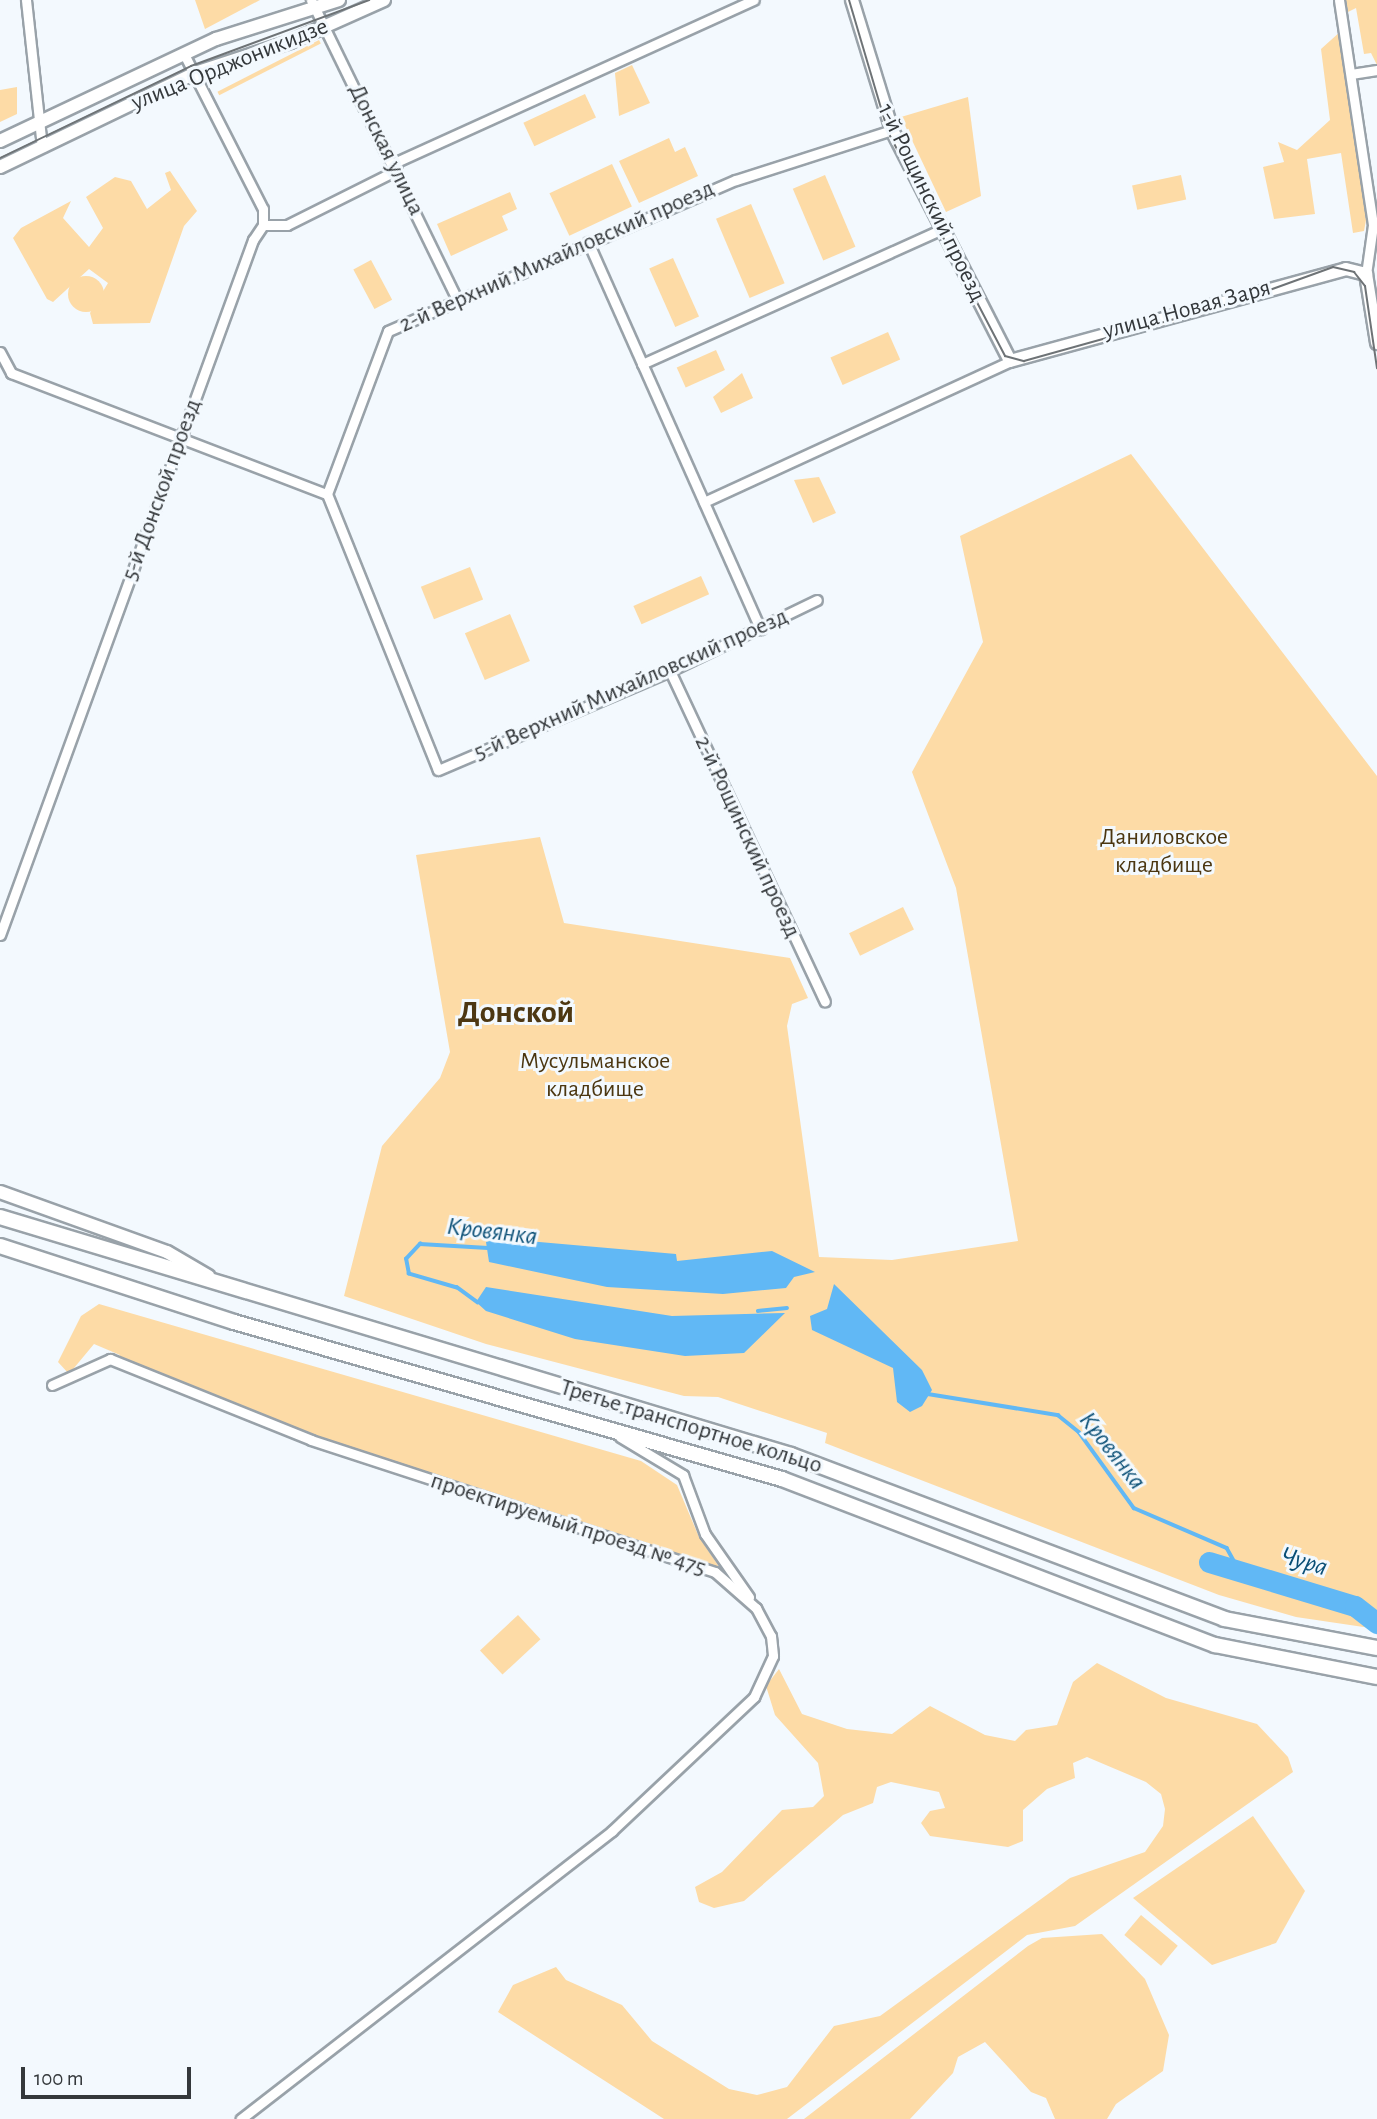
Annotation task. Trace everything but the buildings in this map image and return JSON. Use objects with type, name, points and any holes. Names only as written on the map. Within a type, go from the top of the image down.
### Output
[{"type":"main road","name":"улица Орджоникидзе","points":[[0,141],[240,30],[313,5],[340,0]]},
{"type":"main road","name":"улица Орджоникидзе","points":[[0,167],[195,73],[324,27],[384,0]]},
{"type":"main road","name":"1-й Рощинский проезд","points":[[852,0],[892,130],[940,230],[1010,361]]},
{"type":"main road","points":[[1366,274],[1377,343]]},
{"type":"main road","name":"улица Новая Заря","points":[[1010,361],[1308,276],[1366,274]]},
{"type":"main road","points":[[0,1192],[167,1252],[236,1291]]},
{"type":"main road","name":"Третье транспортное кольцо","points":[[0,1217],[236,1291],[791,1455],[1224,1619],[1351,1646],[1377,1648]]},
{"type":"main road","name":"Третье транспортное кольцо","points":[[0,1246],[234,1322],[782,1479],[1214,1645],[1349,1674],[1377,1677]]},
{"type":"street","points":[[26,0],[36,124],[42,147]]},
{"type":"street","points":[[184,54],[263,209],[263,226],[287,225],[396,167],[754,0]]},
{"type":"street","points":[[1339,0],[1373,225],[1366,274]]},
{"type":"street","name":"Донская улица","points":[[313,5],[396,167],[458,301]]},
{"type":"street","points":[[1351,74],[1377,70]]},
{"type":"street","name":"2-й Верхний Михайловский проезд","points":[[327,494],[388,331],[736,180],[892,130]]},
{"type":"street","name":"5-й Донской проезд","points":[[0,935],[181,437],[263,226]]},
{"type":"street","points":[[642,364],[940,230]]},
{"type":"street","points":[[588,242],[760,629]]},
{"type":"street","points":[[0,352],[11,373],[327,494]]},
{"type":"street","points":[[704,502],[1010,361]]},
{"type":"street","name":"5-й Верхний Михайловский проезд","points":[[327,494],[433,764],[445,769],[670,671],[817,600]]},
{"type":"street","name":"2-й Рощинский проезд","points":[[670,671],[825,1002]]},
{"type":"street","name":"проектируемый проезд № 475","points":[[52,1385],[110,1359],[311,1440],[715,1572],[756,1608],[773,1656],[754,1697],[612,1831],[241,2119]]},
{"type":"street","points":[[604,1426],[683,1475],[705,1534],[756,1608]]},
{"type":"green space","points":[[195,0],[260,0],[205,29]]},
{"type":"green space","points":[[1346,0],[1377,0],[1377,65],[1371,53],[1364,54],[1356,8],[1348,12]]},
{"type":"green space","points":[[1341,31],[1366,220],[1364,231],[1353,233],[1341,153],[1307,159],[1315,214],[1274,219],[1263,167],[1284,162],[1278,142],[1297,150],[1330,120],[1321,49]]},
{"type":"green space","points":[[319,40],[321,44],[219,95],[217,92]]},
{"type":"green space","points":[[632,65],[650,103],[619,116],[615,73]]},
{"type":"green space","points":[[17,87],[17,114],[0,122],[0,90]]},
{"type":"green space","points":[[585,94],[596,118],[534,146],[523,123]]},
{"type":"green space","points":[[968,97],[981,196],[946,212],[901,117]]},
{"type":"green space","points":[[669,138],[675,152],[685,147],[698,176],[639,203],[619,161]]},
{"type":"green space","points":[[612,164],[632,207],[569,236],[549,193]]},
{"type":"green space","points":[[170,171],[197,211],[184,226],[150,323],[93,324],[90,313],[108,283],[89,269],[53,302],[47,299],[13,238],[21,228],[71,201],[63,218],[89,247],[103,228],[86,197],[115,177],[131,181],[147,209],[171,190],[165,173]]},
{"type":"green space","points":[[825,175],[855,247],[823,260],[793,189]]},
{"type":"green space","points":[[1181,175],[1186,199],[1137,210],[1132,185]]},
{"type":"green space","points":[[510,192],[517,209],[502,216],[508,230],[451,256],[437,224]]},
{"type":"green space","points":[[751,204],[785,283],[750,298],[716,219]]},
{"type":"green space","points":[[673,258],[699,316],[675,327],[649,269]]},
{"type":"green space","points":[[371,260],[392,300],[374,309],[353,269]]},
{"type":"green space","points":[[86,276],[99,281],[104,294],[99,307],[86,312],[73,307],[68,294],[73,281]]},
{"type":"green space","points":[[888,332],[900,359],[843,385],[830,358]]},
{"type":"green space","points":[[716,350],[725,370],[686,388],[677,367]]},
{"type":"green space","points":[[742,373],[753,398],[721,413],[713,397]]},
{"type":"green space","points":[[1131,454],[1377,776],[1377,1629],[1296,1617],[1219,1595],[825,1443],[827,1433],[718,1397],[684,1396],[486,1344],[344,1296],[382,1146],[440,1078],[450,1052],[416,855],[540,837],[564,923],[790,958],[808,998],[792,1004],[787,1026],[819,1257],[892,1260],[1018,1241],[956,888],[912,772],[983,642],[960,536]]},
{"type":"green space","points":[[819,477],[836,513],[813,523],[794,480]]},
{"type":"green space","points":[[470,567],[483,599],[434,619],[421,587]]},
{"type":"green space","points":[[701,576],[709,594],[642,624],[633,606]]},
{"type":"green space","points":[[510,614],[530,661],[485,680],[465,633]]},
{"type":"green space","points":[[903,907],[914,929],[860,956],[849,933]]},
{"type":"green space","points":[[99,1304],[641,1461],[677,1485],[699,1537],[730,1583],[309,1446],[116,1365],[120,1355],[94,1344],[69,1374],[58,1362],[81,1316]]},
{"type":"green space","points":[[518,1615],[541,1639],[502,1675],[480,1650]]},
{"type":"green space","points":[[1097,1663],[1166,1698],[1257,1724],[1288,1757],[1293,1772],[1075,1926],[1027,1935],[787,2119],[664,2119],[498,2012],[513,1985],[556,1967],[566,1980],[622,2005],[652,2041],[729,2089],[757,2095],[787,2087],[834,2026],[880,2016],[1070,1878],[1145,1852],[1163,1826],[1165,1809],[1161,1794],[1146,1782],[1087,1757],[1073,1763],[1075,1778],[1047,1789],[1023,1810],[1023,1841],[1008,1847],[930,1836],[921,1823],[930,1811],[945,1808],[939,1792],[891,1782],[877,1787],[873,1803],[843,1815],[744,1901],[714,1908],[699,1902],[695,1887],[722,1872],[782,1810],[813,1807],[824,1796],[818,1763],[775,1715],[766,1686],[779,1669],[802,1714],[847,1729],[892,1734],[930,1706],[985,1735],[1015,1741],[1026,1730],[1057,1725],[1073,1682]]},
{"type":"green space","points":[[1253,1816],[1305,1891],[1276,1943],[1212,1965],[1133,1898]]},
{"type":"green space","points":[[1141,1915],[1178,1946],[1161,1966],[1124,1935]]},
{"type":"green space","points":[[1102,1934],[1145,1979],[1169,2035],[1163,2071],[1116,2104],[1107,2119],[1055,2119],[1046,2098],[1031,2092],[985,2042],[958,2057],[953,2073],[910,2119],[804,2119],[1028,1946],[1042,1938]]},
{"type":"water","points":[[495,1238],[676,1254],[677,1261],[772,1251],[815,1272],[794,1277],[786,1288],[723,1294],[607,1287],[489,1262],[486,1242]]},
{"type":"water","points":[[834,1284],[922,1370],[932,1390],[922,1406],[910,1412],[897,1402],[893,1368],[812,1330],[810,1316],[827,1309]]},
{"type":"water","points":[[486,1287],[672,1316],[785,1313],[744,1353],[685,1356],[575,1339],[486,1311],[476,1302]]},
{"type":"waterway","name":"Кровянка","points":[[478,1303],[457,1288],[409,1274],[406,1259],[420,1244],[488,1248]]},
{"type":"waterway","name":"Кровянка","points":[[758,1311],[787,1308]]},
{"type":"waterway","name":"Кровянка","points":[[928,1394],[1058,1415],[1079,1432],[1134,1508],[1227,1548],[1239,1570]]},
{"type":"waterway","name":"Чура","points":[[1209,1562],[1355,1606],[1377,1623]]},
{"type":"tram line","points":[[0,158],[191,66],[369,0]]},
{"type":"tram line","points":[[849,0],[888,132],[1005,356],[1024,361],[1242,300],[1333,267],[1354,272],[1365,286],[1377,368]]},
{"type":"district","name":"Донской","points":[[516,1012]]},
{"type":"park label","name":"Даниловское кладбище","points":[[1164,852]]},
{"type":"park label","name":"Мусульманское кладбище","points":[[595,1076]]}]
